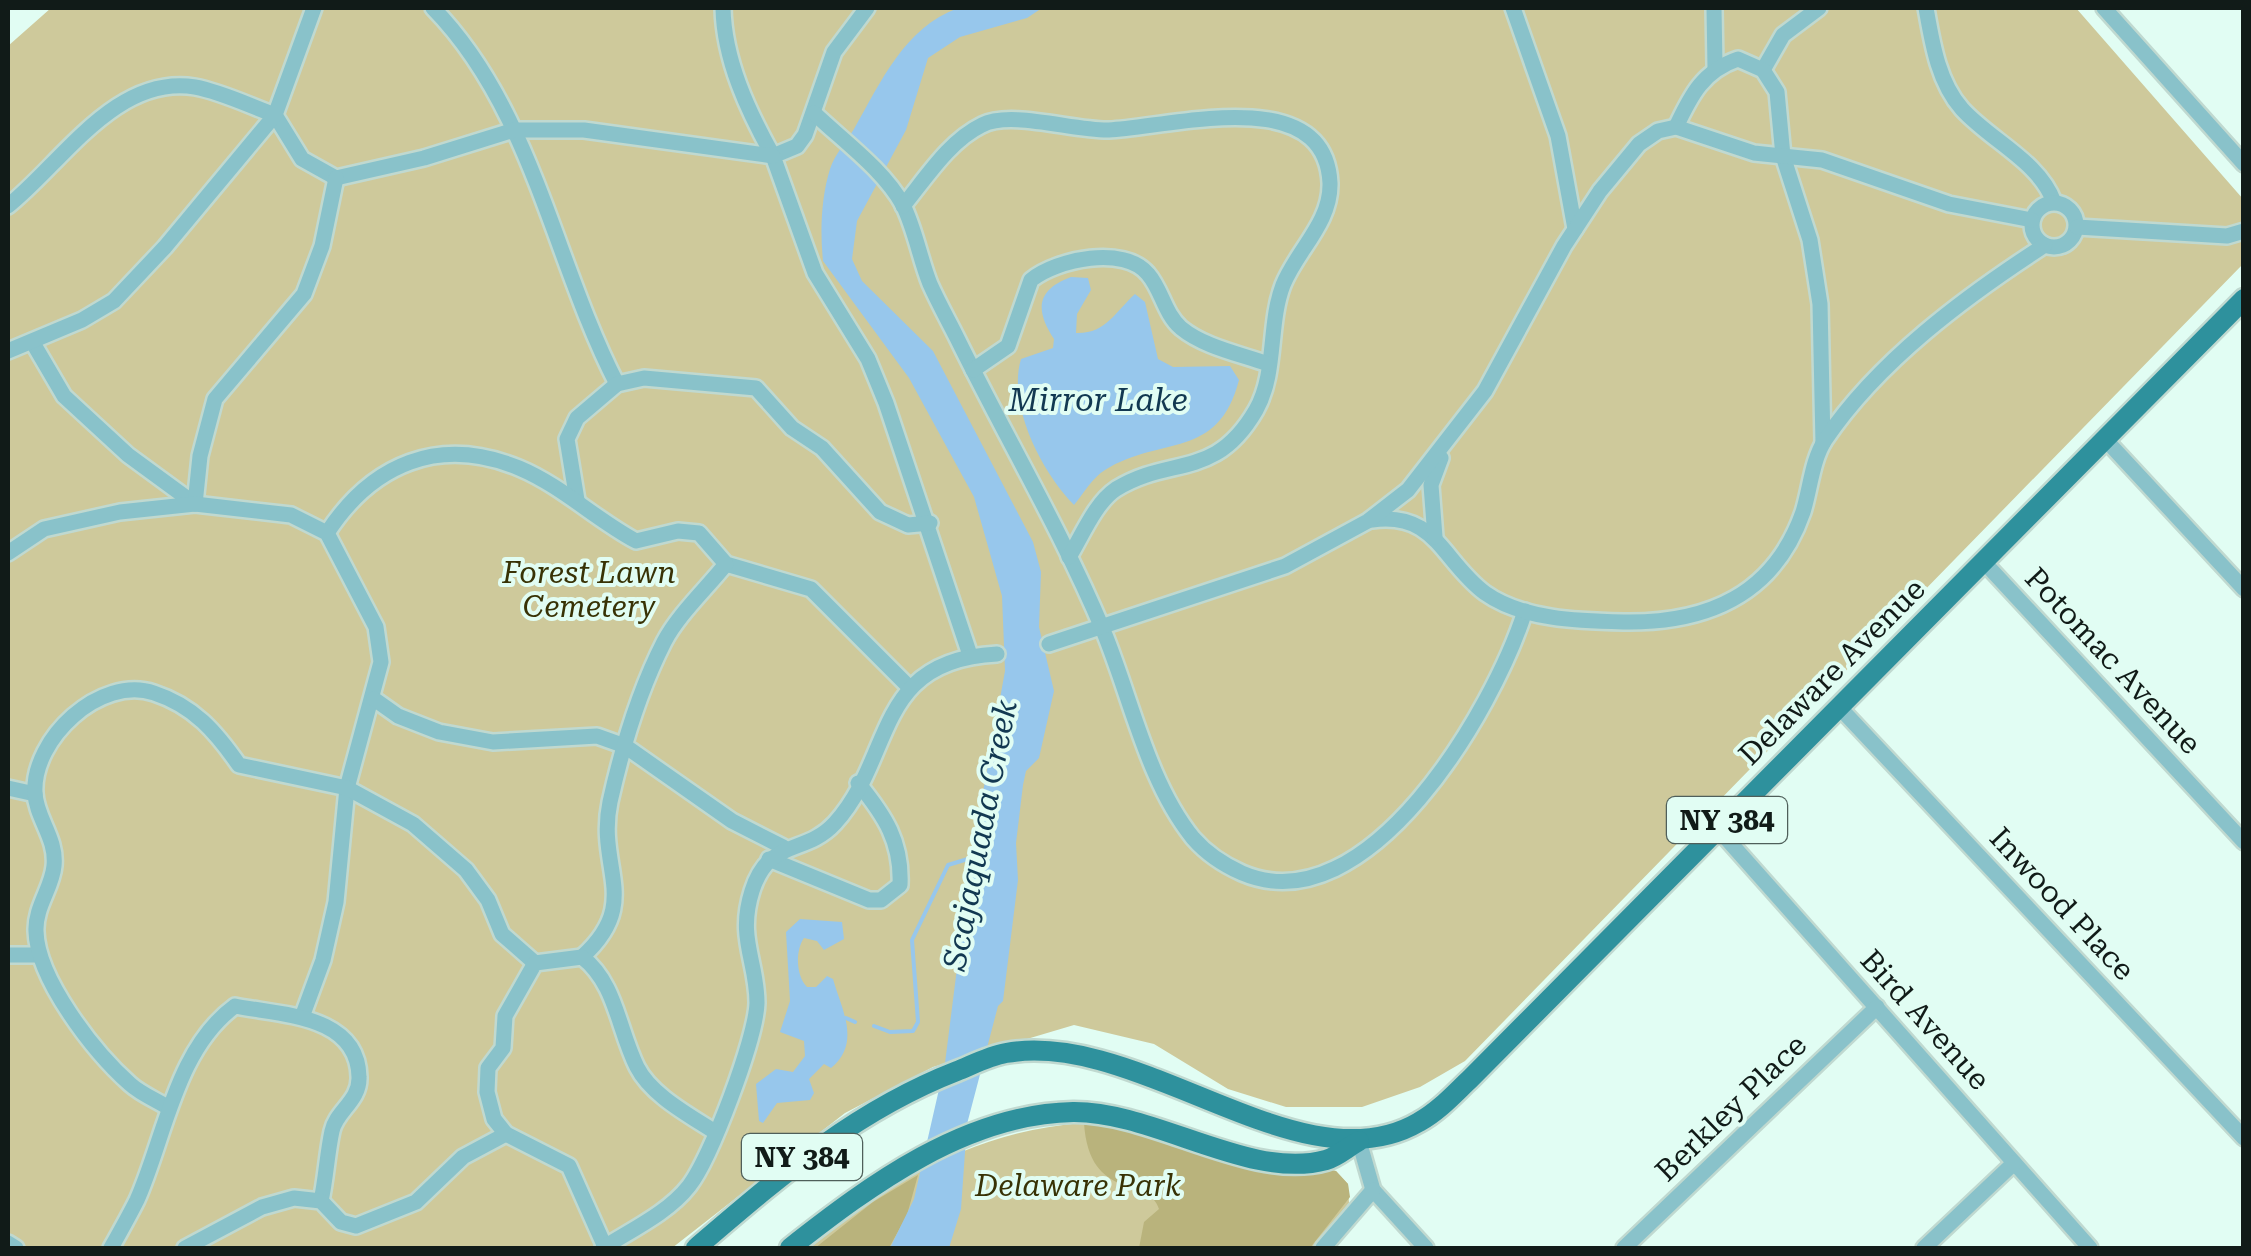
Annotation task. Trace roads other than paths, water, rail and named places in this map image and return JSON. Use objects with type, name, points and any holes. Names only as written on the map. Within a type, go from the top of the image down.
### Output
[{"type":"main road","name":"Delaware Avenue","points":[[790,1248],[904,1167],[984,1128],[1045,1115],[1108,1114],[1238,1152],[1288,1162],[1329,1159],[1358,1141],[1417,1124],[1440,1108],[2244,299]]},
{"type":"main road","name":"Delaware Avenue","points":[[696,1248],[816,1146],[922,1084],[1003,1053],[1047,1050],[1102,1058],[1266,1122],[1358,1141]]},
{"type":"street","points":[[8,351],[33,343],[114,301],[165,248],[275,115],[314,8]]},
{"type":"street","points":[[434,8],[487,76],[514,130],[591,335],[617,384]]},
{"type":"street","points":[[723,8],[735,71],[750,115],[773,156],[815,273],[868,359],[930,523],[950,602],[970,655]]},
{"type":"street","points":[[8,206],[114,108],[152,88],[195,87],[275,115],[302,159],[318,172],[336,178],[424,158],[514,130],[584,130],[773,156],[797,146],[814,112],[834,52],[866,8]]},
{"type":"street","points":[[1512,8],[1558,136],[1575,229]]},
{"type":"street","points":[[1714,8],[1715,67]]},
{"type":"street","points":[[1763,70],[1783,35],[1819,8]]},
{"type":"street","points":[[1926,8],[1943,78],[1959,106],[2028,165],[2048,187],[2054,202]]},
{"type":"street","points":[[2104,8],[2244,164]]},
{"type":"street","points":[[1368,521],[1395,517],[1434,537],[1487,594],[1524,611],[1626,622],[1679,620],[1726,603],[1763,581],[1784,557],[1802,514],[1823,442],[1820,304],[1810,240],[1784,156],[1777,92],[1763,70],[1738,59],[1715,67],[1694,90],[1676,127]]},
{"type":"street","points":[[814,112],[883,178],[903,206],[930,284],[1102,629],[1170,804],[1196,841],[1226,866],[1263,882],[1303,882],[1345,866],[1387,832],[1430,786],[1464,738],[1514,644],[1524,611]]},
{"type":"street","points":[[903,206],[956,144],[984,124],[1008,120],[1108,130],[1264,116],[1299,128],[1320,153],[1330,182],[1324,216],[1283,285],[1258,406],[1241,432],[1221,452],[1196,465],[1134,480],[1113,491],[1069,557]]},
{"type":"street","points":[[1049,644],[1285,566],[1368,521],[1408,490],[1485,390],[1575,229],[1639,144],[1658,131],[1676,127],[1727,146],[1822,160],[1949,204],[2032,220]]},
{"type":"street","points":[[195,504],[200,456],[216,399],[304,294],[322,246],[336,178]]},
{"type":"street","points":[[1823,442],[1928,328],[2045,244],[2068,242],[2076,227],[2068,207],[2054,202],[2040,208],[2032,220],[2036,237],[2045,244]]},
{"type":"street","points":[[2076,227],[2227,236],[2244,231]]},
{"type":"street","points":[[2227,236],[2244,244]]},
{"type":"street","points":[[972,370],[1008,346],[1031,280],[1056,266],[1118,258],[1147,272],[1180,327],[1200,340],[1268,364]]},
{"type":"street","points":[[33,343],[64,396],[128,454],[195,504]]},
{"type":"street","points":[[576,500],[567,439],[577,418],[617,384],[644,378],[756,388],[792,428],[822,448],[880,512],[908,525],[930,523]]},
{"type":"street","points":[[2104,438],[2244,589]]},
{"type":"street","points":[[1434,537],[1430,485],[1447,443]]},
{"type":"street","points":[[328,533],[349,500],[382,473],[423,457],[475,455],[519,468],[576,500],[606,525],[636,541],[678,531],[699,533],[726,564],[811,589],[910,688]]},
{"type":"street","points":[[8,553],[44,529],[120,512],[195,504],[292,515],[328,533],[376,626],[381,662],[348,788],[336,902],[323,960],[302,1017]]},
{"type":"street","name":"Potomac Avenue","points":[[1983,561],[2244,842]]},
{"type":"street","points":[[169,1108],[131,1085],[90,1040],[38,955],[35,926],[54,869],[53,838],[35,794],[44,752],[71,716],[109,695],[150,691],[187,707],[215,730],[240,765],[348,788],[413,824],[466,870],[488,900],[502,934],[536,963],[582,957],[604,937],[614,914],[615,878],[605,842],[625,746],[666,639],[726,564]]},
{"type":"street","points":[[536,963],[505,1016],[502,1048],[488,1068],[487,1092],[494,1120],[506,1134],[569,1166],[604,1248],[650,1219],[689,1186],[714,1132],[756,1029],[757,996],[744,940],[751,892],[769,859],[783,848],[808,842],[834,825],[884,726],[910,688],[931,672],[970,655],[997,654]]},
{"type":"street","points":[[374,700],[398,716],[439,732],[493,742],[597,736],[625,746],[732,820],[783,848]]},
{"type":"street","name":"Inwood Place","points":[[1840,708],[2244,1138]]},
{"type":"street","points":[[769,859],[869,900],[892,894],[900,885],[901,858],[888,820],[858,783]]},
{"type":"street","points":[[8,788],[35,794]]},
{"type":"street","name":"Bird Avenue","points":[[1718,829],[2090,1248]]},
{"type":"street","points":[[8,955],[38,955]]},
{"type":"street","points":[[582,957],[601,972],[638,1071],[672,1104],[714,1132]]},
{"type":"street","points":[[111,1248],[138,1198],[169,1108],[214,1022],[235,1006],[302,1017],[329,1027],[345,1039],[360,1075],[354,1100],[332,1126],[322,1202]]},
{"type":"street","name":"Berkley Place","points":[[1624,1248],[1877,1008]]},
{"type":"street","points":[[185,1248],[262,1206],[294,1198],[322,1202],[341,1222],[356,1226],[416,1202],[464,1157],[506,1134]]},
{"type":"street","points":[[1358,1141],[1374,1190],[1426,1248]]},
{"type":"street","points":[[1924,1248],[2014,1163]]},
{"type":"street","points":[[1323,1248],[1374,1190]]},
{"type":"street","points":[[8,1243],[16,1248]]},
{"type":"water","name":"Scajaquada Creek","points":[[958,8],[1042,8],[1027,18],[960,37],[928,58],[906,130],[857,221],[852,259],[862,281],[933,351],[1033,542],[1041,572],[1039,627],[1054,691],[1039,758],[1026,771],[1023,785],[1016,843],[1018,880],[1003,1001],[998,1006],[967,1124],[961,1209],[949,1248],[890,1248],[914,1199],[945,1063],[971,858],[1005,671],[1002,596],[974,497],[909,378],[823,261],[822,215],[832,164],[896,58],[923,29]]},
{"type":"water","name":"Mirror Lake","points":[[1071,277],[1088,278],[1091,290],[1077,314],[1076,333],[1103,326],[1135,294],[1145,302],[1158,359],[1173,367],[1230,366],[1239,380],[1230,406],[1202,435],[1126,459],[1105,470],[1074,505],[1050,475],[1030,437],[1018,377],[1021,359],[1053,348],[1054,339],[1044,319],[1042,302],[1051,288]]},
{"type":"water","points":[[800,919],[842,922],[844,939],[824,950],[817,941],[804,938],[798,963],[807,987],[816,987],[827,976],[833,979],[847,1025],[846,1048],[831,1068],[824,1064],[809,1079],[814,1093],[810,1100],[777,1103],[763,1123],[759,1121],[756,1084],[776,1069],[793,1072],[805,1056],[804,1041],[780,1032],[790,1001],[786,932]]},
{"type":"waterway","name":"Scajaquada Creek","points":[[874,1026],[890,1032],[913,1031],[918,1022],[912,940],[948,865],[971,858]]},
{"type":"waterway","points":[[846,1018],[855,1022]]},
{"type":"park label","name":"Forest Lawn Cemetery","points":[[589,590]]},
{"type":"park label","name":"Delaware Park","points":[[1078,1186]]}]
